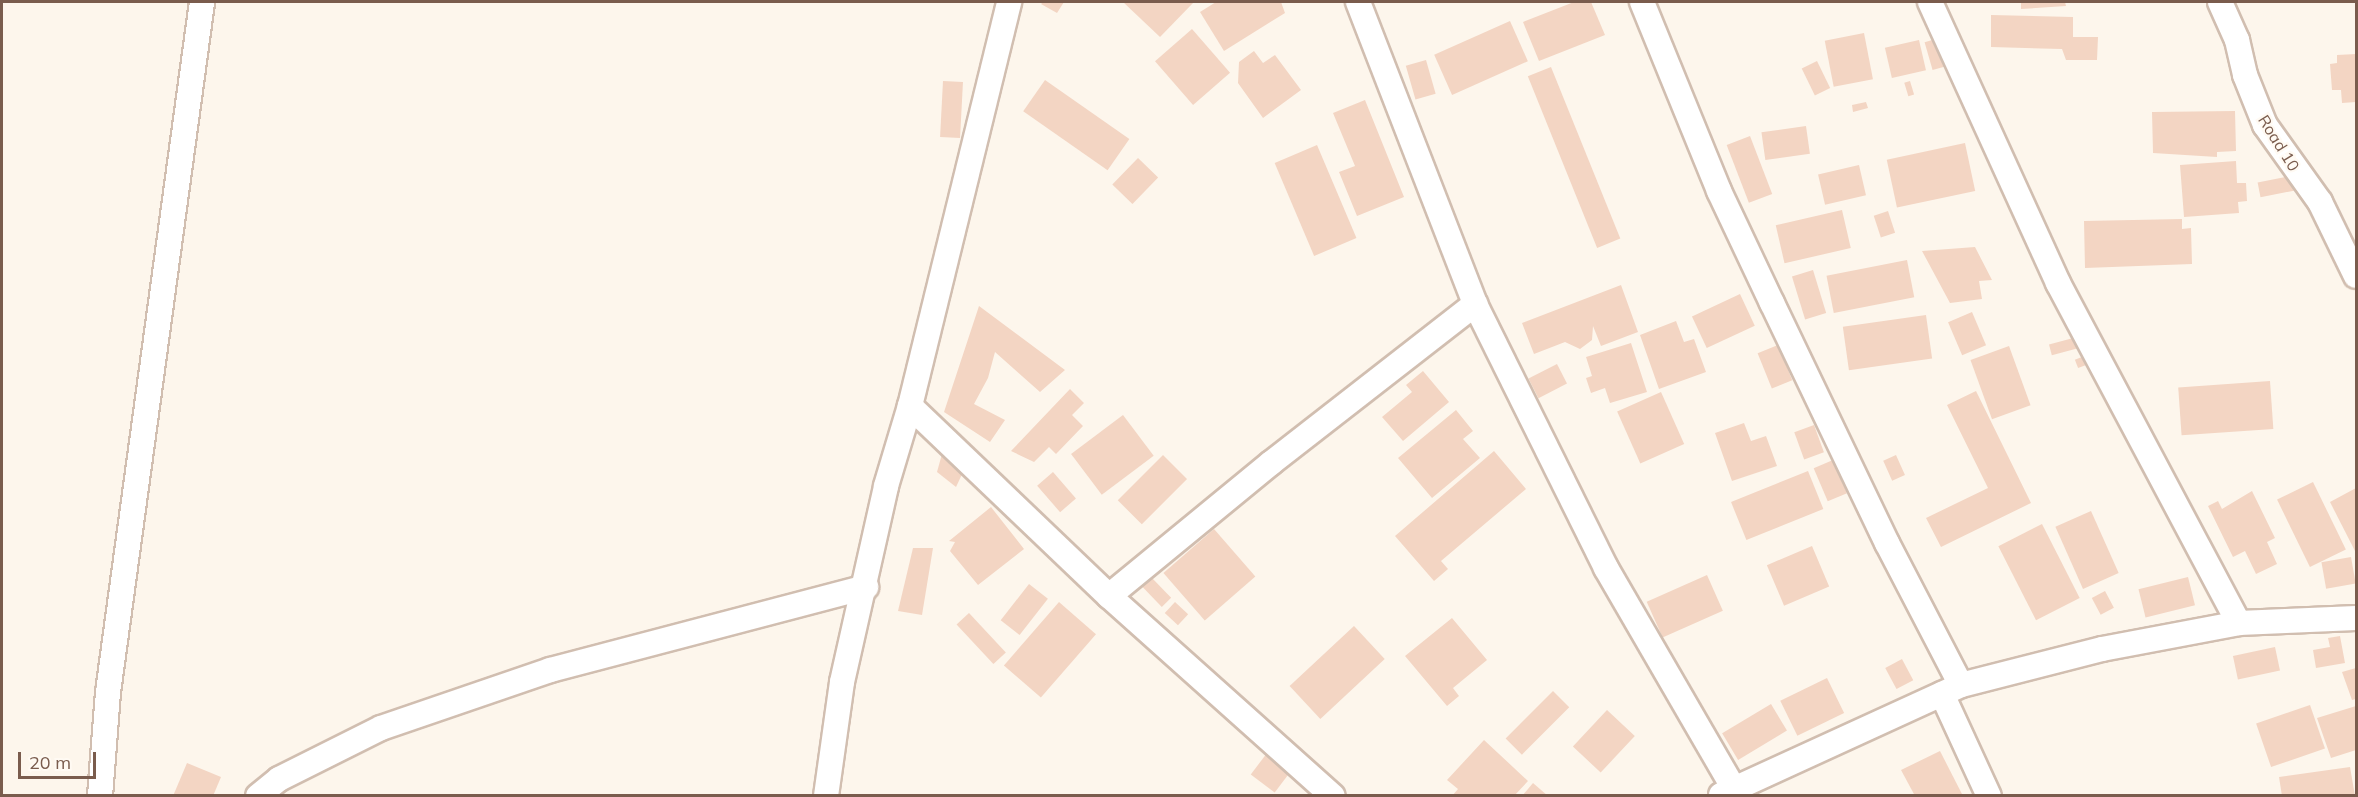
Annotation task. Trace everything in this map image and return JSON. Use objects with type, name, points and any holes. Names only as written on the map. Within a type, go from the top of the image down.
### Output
[{"type":"street","points":[[100,795],[108,692],[202,2]]},
{"type":"street","points":[[826,795],[842,682],[866,586],[886,486],[910,406],[1009,2]]},
{"type":"street","points":[[1358,2],[1475,304],[1605,568],[1727,791],[1951,690],[2102,649],[2240,623],[2356,618]]},
{"type":"street","points":[[1642,2],[1719,191],[1832,423],[1887,543],[1951,690],[1989,795]]},
{"type":"street","points":[[1929,2],[2058,283],[2240,623]]},
{"type":"street","name":"Road 10","points":[[2220,2],[2237,40],[2245,75],[2265,125],[2319,202],[2356,276]]},
{"type":"street","points":[[1109,596],[1271,463],[1475,304]]},
{"type":"street","points":[[910,406],[1109,596],[1333,795]]},
{"type":"street","points":[[258,795],[279,779],[403,720],[550,670],[866,586]]},
{"type":"building","points":[[1043,2],[1064,2],[1057,13],[1041,4]]},
{"type":"building","points":[[1123,2],[1194,2],[1160,37]]},
{"type":"building","points":[[1216,2],[1281,2],[1285,13],[1224,51],[1200,12]]},
{"type":"building","points":[[1574,2],[1591,2],[1605,35],[1539,61],[1523,22]]},
{"type":"building","points":[[2021,2],[2065,2],[2066,6],[2021,9]]},
{"type":"building","points":[[1991,15],[2073,17],[2073,37],[2098,37],[2097,60],[2066,60],[2062,49],[1991,47]]},
{"type":"building","points":[[1510,21],[1528,61],[1452,95],[1434,55]]},
{"type":"building","points":[[1192,29],[1230,73],[1193,105],[1155,61]]},
{"type":"building","points":[[1864,33],[1873,79],[1834,87],[1825,41]]},
{"type":"building","points":[[1939,38],[1947,66],[1933,70],[1925,42]]},
{"type":"building","points":[[1919,40],[1926,70],[1892,78],[1885,48]]},
{"type":"building","points":[[1254,51],[1263,63],[1275,55],[1301,90],[1263,118],[1238,83],[1239,62]]},
{"type":"building","points":[[2356,54],[2356,102],[2342,103],[2341,90],[2332,90],[2330,64],[2337,63],[2337,55]]},
{"type":"building","points":[[1426,60],[1436,94],[1415,99],[1406,66]]},
{"type":"building","points":[[1817,61],[1830,88],[1815,95],[1802,68]]},
{"type":"building","points":[[1551,67],[1620,239],[1597,248],[1528,76]]},
{"type":"building","points":[[1045,80],[1129,139],[1108,170],[1023,111]]},
{"type":"building","points":[[943,81],[963,82],[960,138],[940,137]]},
{"type":"building","points":[[1910,81],[1914,94],[1908,96],[1904,83]]},
{"type":"building","points":[[1365,100],[1404,197],[1357,216],[1339,172],[1355,166],[1333,113]]},
{"type":"building","points":[[1866,102],[1868,108],[1853,112],[1852,105]]},
{"type":"building","points":[[2235,111],[2236,151],[2217,152],[2217,157],[2153,153],[2152,112]]},
{"type":"building","points":[[1806,126],[1810,154],[1765,160],[1761,132]]},
{"type":"building","points":[[1750,136],[1772,194],[1749,203],[1727,145]]},
{"type":"building","points":[[1965,143],[1975,191],[1897,208],[1887,160]]},
{"type":"building","points":[[1317,145],[1356,238],[1314,256],[1275,163]]},
{"type":"building","points":[[1138,158],[1158,177],[1132,204],[1112,185]]},
{"type":"building","points":[[2236,161],[2237,183],[2246,183],[2247,201],[2238,202],[2239,213],[2184,217],[2180,165]]},
{"type":"building","points":[[1859,165],[1866,195],[1825,205],[1818,174]]},
{"type":"building","points":[[2291,176],[2294,191],[2260,197],[2258,182]]},
{"type":"building","points":[[1842,210],[1851,248],[1785,263],[1776,225]]},
{"type":"building","points":[[1888,211],[1895,233],[1881,238],[1874,216]]},
{"type":"building","points":[[2182,219],[2182,229],[2191,228],[2192,264],[2085,268],[2084,221]]},
{"type":"building","points":[[1975,247],[1992,280],[1979,281],[1982,299],[1950,303],[1922,251]]},
{"type":"building","points":[[1907,260],[1914,297],[1834,313],[1827,276]]},
{"type":"building","points":[[1813,270],[1826,313],[1805,319],[1792,276]]},
{"type":"building","points":[[1621,285],[1638,332],[1601,346],[1593,326],[1592,340],[1580,349],[1565,342],[1534,354],[1522,323]]},
{"type":"building","points":[[1740,294],[1755,326],[1707,348],[1692,316]]},
{"type":"building","points":[[979,306],[1065,370],[1040,392],[995,352],[988,378],[974,404],[1005,420],[990,442],[944,412]]},
{"type":"building","points":[[1972,312],[1986,345],[1962,355],[1948,322]]},
{"type":"building","points":[[1926,315],[1932,359],[1849,370],[1843,327]]},
{"type":"building","points":[[1676,321],[1684,342],[1694,339],[1706,372],[1659,389],[1640,335]]},
{"type":"building","points":[[2077,337],[2080,348],[2052,355],[2049,345]]},
{"type":"building","points":[[1631,343],[1647,392],[1610,403],[1605,388],[1591,393],[1586,378],[1592,376],[1586,357]]},
{"type":"building","points":[[1778,345],[1792,380],[1772,388],[1758,353]]},
{"type":"building","points":[[2009,346],[2031,405],[1992,419],[1970,360]]},
{"type":"building","points":[[2087,355],[2090,363],[2078,368],[2075,360]]},
{"type":"building","points":[[1557,364],[1567,384],[1538,398],[1528,379]]},
{"type":"building","points":[[1423,371],[1449,402],[1403,441],[1382,417],[1412,392],[1406,385]]},
{"type":"building","points":[[2270,381],[2273,429],[2182,435],[2178,387]]},
{"type":"building","points":[[1070,389],[1084,403],[1072,415],[1083,426],[1056,454],[1049,447],[1034,462],[1011,451]]},
{"type":"building","points":[[1976,391],[2031,503],[1941,547],[1926,518],[1988,488],[1947,405]]},
{"type":"building","points":[[1661,392],[1684,444],[1640,464],[1617,412]]},
{"type":"building","points":[[1456,410],[1473,431],[1463,439],[1480,458],[1432,498],[1398,458]]},
{"type":"building","points":[[1123,415],[1154,456],[1102,495],[1071,454]]},
{"type":"building","points":[[1744,423],[1751,441],[1766,436],[1777,466],[1732,481],[1715,433]]},
{"type":"building","points":[[1814,425],[1824,452],[1804,459],[1794,432]]},
{"type":"building","points":[[1494,451],[1526,489],[1441,561],[1448,569],[1434,581],[1395,536]]},
{"type":"building","points":[[942,454],[964,470],[956,487],[937,472]]},
{"type":"building","points":[[1163,455],[1187,479],[1142,524],[1118,500]]},
{"type":"building","points":[[1896,455],[1905,475],[1892,481],[1883,461]]},
{"type":"building","points":[[1833,460],[1847,493],[1828,501],[1814,468]]},
{"type":"building","points":[[1808,471],[1823,509],[1746,540],[1731,502]]},
{"type":"building","points":[[1053,472],[1076,498],[1060,512],[1037,486]]},
{"type":"building","points":[[2313,482],[2346,549],[2310,567],[2277,500]]},
{"type":"building","points":[[2356,488],[2356,553],[2330,502]]},
{"type":"building","points":[[2252,491],[2275,538],[2267,542],[2277,564],[2256,574],[2245,551],[2233,557],[2208,506],[2218,501],[2222,509]]},
{"type":"building","points":[[991,507],[1024,549],[978,585],[950,551],[955,542],[949,541]]},
{"type":"building","points":[[2091,511],[2119,573],[2083,589],[2055,527]]},
{"type":"building","points":[[2042,524],[2080,598],[2036,620],[1998,546]]},
{"type":"building","points":[[1214,529],[1255,577],[1205,621],[1163,573]]},
{"type":"building","points":[[1812,546],[1829,587],[1784,606],[1767,565]]},
{"type":"building","points":[[913,548],[933,548],[922,615],[898,611]]},
{"type":"building","points":[[2351,557],[2356,584],[2326,589],[2321,562]]},
{"type":"building","points":[[1707,575],[1723,611],[1663,637],[1647,602]]},
{"type":"building","points":[[1151,577],[1171,598],[1162,607],[1142,586]]},
{"type":"building","points":[[2188,577],[2195,605],[2146,617],[2139,589]]},
{"type":"building","points":[[1029,584],[1048,599],[1020,635],[1001,620]]},
{"type":"building","points":[[2105,591],[2114,608],[2101,615],[2092,598]]},
{"type":"building","points":[[1059,602],[1096,634],[1041,698],[1004,665]]},
{"type":"building","points":[[1175,602],[1188,614],[1178,625],[1165,613]]},
{"type":"building","points":[[969,613],[1006,652],[993,664],[957,625]]},
{"type":"building","points":[[1452,618],[1487,660],[1453,688],[1459,696],[1447,706],[1405,656]]},
{"type":"building","points":[[1354,626],[1385,659],[1320,719],[1290,686]]},
{"type":"building","points":[[2340,636],[2345,663],[2316,668],[2313,650],[2330,647],[2328,638]]},
{"type":"building","points":[[2275,647],[2280,670],[2238,679],[2233,656]]},
{"type":"building","points":[[1902,659],[1913,680],[1896,689],[1885,668]]},
{"type":"building","points":[[2356,668],[2356,699],[2352,700],[2342,672]]},
{"type":"building","points":[[1827,678],[1844,713],[1797,736],[1780,701]]},
{"type":"building","points":[[1553,691],[1569,707],[1522,755],[1506,738]]},
{"type":"building","points":[[1771,704],[1787,731],[1738,760],[1722,733]]},
{"type":"building","points":[[2310,705],[2325,748],[2271,767],[2256,724]]},
{"type":"building","points":[[2356,706],[2356,750],[2331,758],[2317,718]]},
{"type":"building","points":[[1607,710],[1635,736],[1601,772],[1573,747]]},
{"type":"building","points":[[1484,740],[1528,781],[1514,796],[1452,796],[1458,789],[1447,780]]},
{"type":"building","points":[[1940,751],[1963,796],[1915,796],[1901,770]]},
{"type":"building","points":[[1267,753],[1291,771],[1275,793],[1251,775]]},
{"type":"building","points":[[187,763],[221,777],[213,796],[173,796]]},
{"type":"building","points":[[2350,767],[2355,796],[2282,796],[2279,777]]},
{"type":"building","points":[[1533,783],[1548,796],[1522,796]]}]
